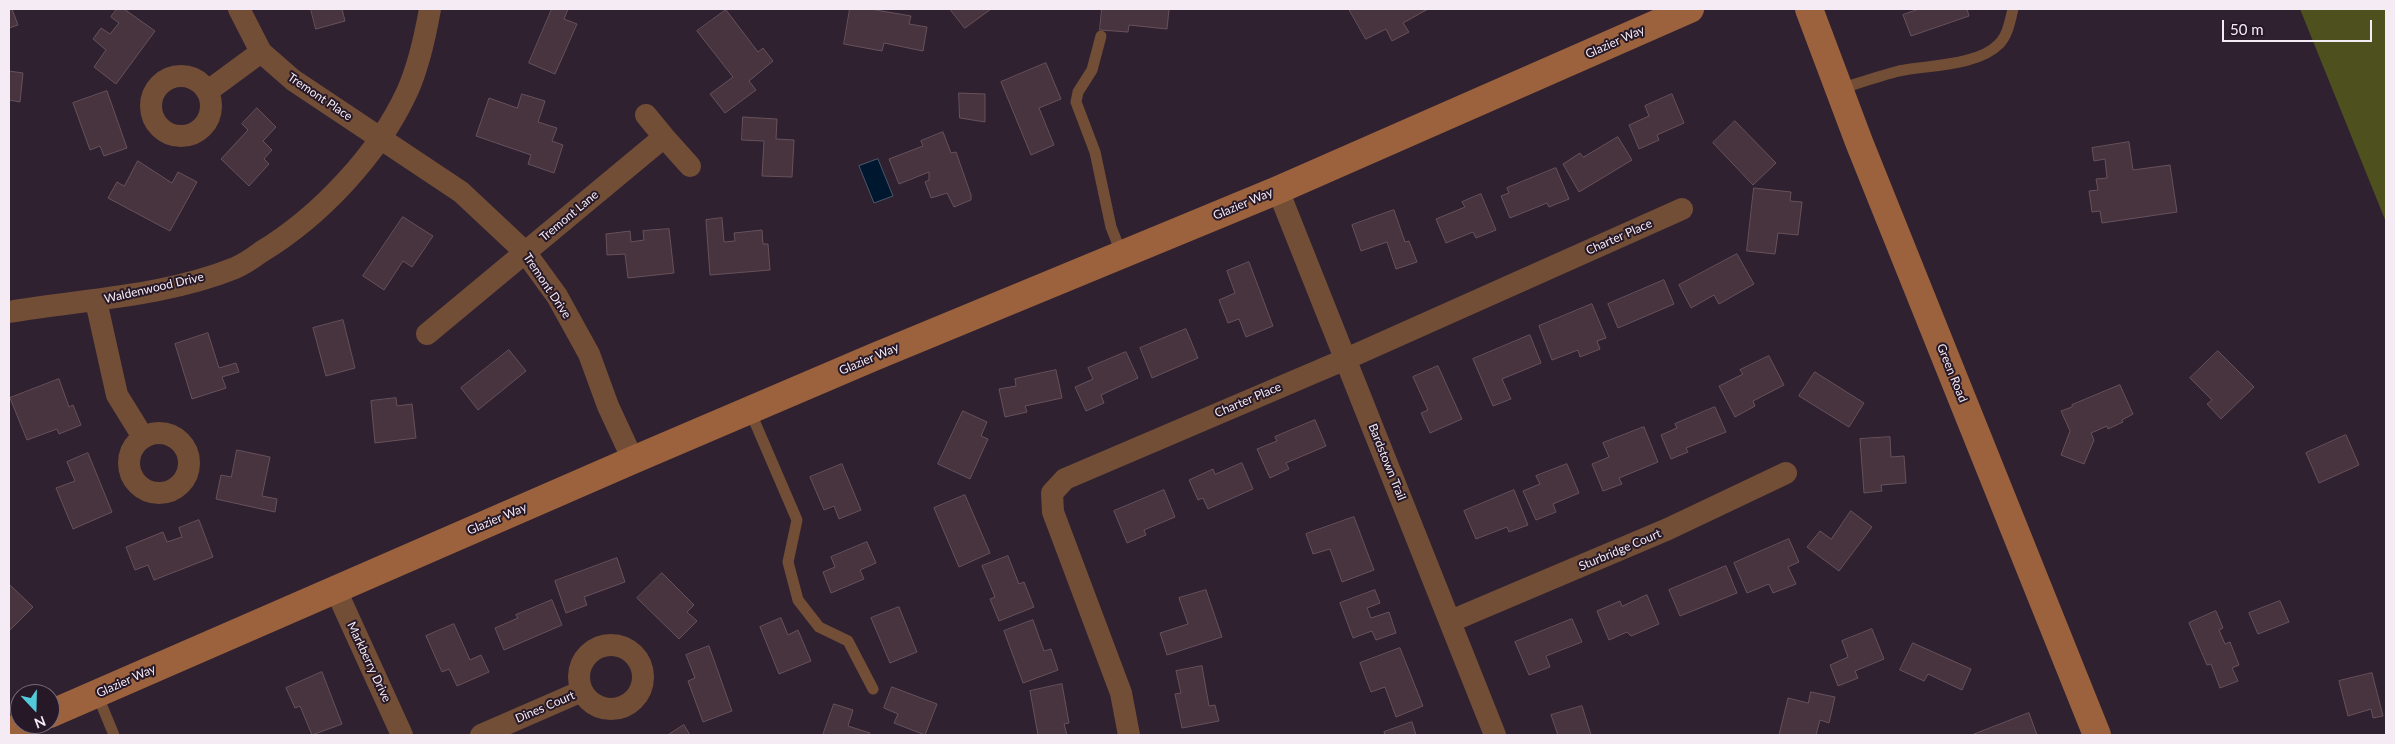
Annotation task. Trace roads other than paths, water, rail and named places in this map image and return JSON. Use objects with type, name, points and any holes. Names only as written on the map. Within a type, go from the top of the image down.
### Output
[{"type":"street","name":"Tremont Place","points":[[239,9],[261,52],[292,80],[382,138]]},
{"type":"street","name":"Waldenwood Drive","points":[[9,312],[96,301],[176,286],[236,268],[288,236],[336,191],[382,138],[407,92],[425,38],[430,9]]},
{"type":"street","name":"Glazier Way","points":[[60,710],[335,588],[874,357],[1278,190],[1690,9]]},
{"type":"street","name":"Green Road","points":[[1809,9],[1839,89],[2097,735]]},
{"type":"street","points":[[208,91],[261,52]]},
{"type":"street","points":[[646,115],[690,166]]},
{"type":"street","name":"Tremont Lane","points":[[427,334],[664,137]]},
{"type":"street","name":"Tremont Drive","points":[[382,138],[461,192],[525,252],[557,296],[589,354],[608,406],[633,460]]},
{"type":"street","name":"Bardstown Trail","points":[[1278,190],[1495,735]]},
{"type":"street","name":"Charter Place","points":[[1129,735],[1121,694],[1052,512],[1052,493],[1065,479],[1082,470],[1346,359],[1682,209]]},
{"type":"street","name":"Waldenwood Drive","points":[[96,301],[117,395],[142,437]]},
{"type":"street","name":"Sturbridge Court","points":[[1450,621],[1668,529],[1786,473]]},
{"type":"street","name":"Markberry Drive","points":[[335,588],[402,735]]},
{"type":"street","name":"Dines Court","points":[[481,735],[582,691]]},
{"type":"lane","points":[[1839,89],[1899,72],[1946,64],[1991,51],[2001,43],[2008,31],[2013,9]]},
{"type":"lane","points":[[1101,36],[1092,70],[1078,92],[1076,102],[1095,152],[1111,227],[1122,255]]},
{"type":"lane","points":[[750,411],[797,520],[788,562],[798,600],[819,627],[848,641],[873,689]]},
{"type":"lane","points":[[97,694],[114,735]]},
{"type":"water","points":[[878,159],[893,196],[874,203],[859,166]]}]
